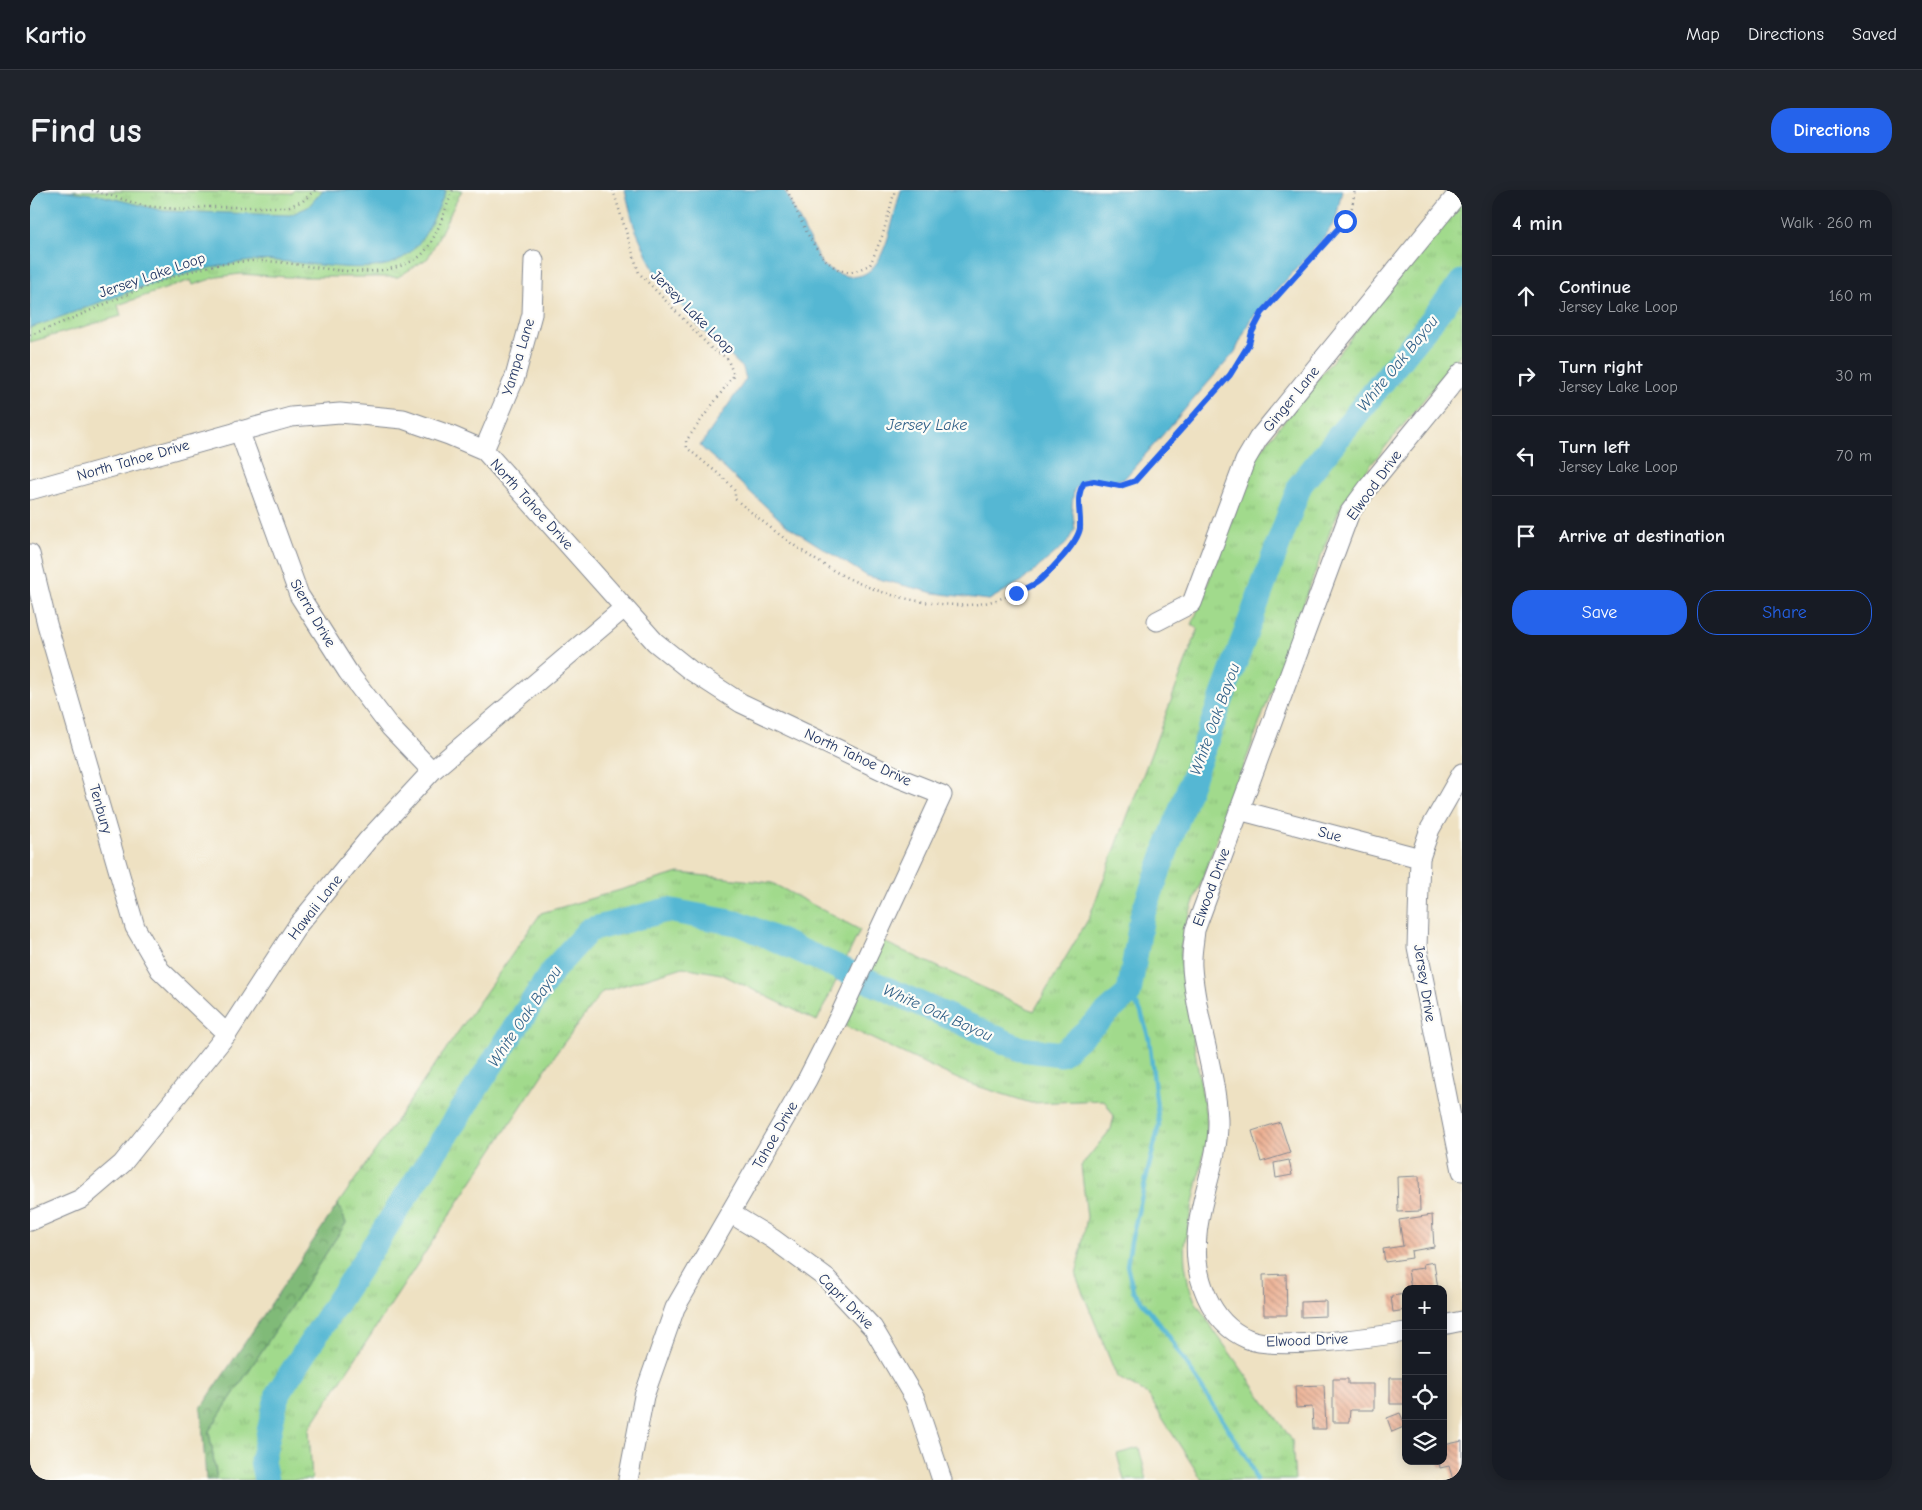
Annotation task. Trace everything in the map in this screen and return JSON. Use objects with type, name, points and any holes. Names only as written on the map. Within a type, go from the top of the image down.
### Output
[{"type":"street","name":"Ginger Lane","points":[[1157,621],[1192,603],[1245,461],[1258,439],[1461,190]]},
{"type":"street","name":"Yampa Lane","points":[[484,450],[515,377],[532,314],[534,260]]},
{"type":"street","name":"Elwood Drive","points":[[1402,1333],[1378,1337],[1316,1342],[1266,1343],[1249,1340],[1231,1330],[1212,1308],[1200,1280],[1196,1256],[1197,1233],[1217,1146],[1218,1118],[1192,967],[1195,930],[1350,512],[1462,372]]},
{"type":"street","name":"North Tahoe Drive","points":[[30,490],[291,417],[340,413],[403,420],[449,435],[484,450],[655,642],[690,670],[741,703],[894,776],[942,795]]},
{"type":"street","name":"Sierra Drive","points":[[239,430],[299,594],[348,672],[390,726],[432,771]]},
{"type":"street","name":"Tenbury","points":[[30,554],[46,624],[135,927],[160,970],[227,1034]]},
{"type":"street","name":"Hawaii Lane","points":[[30,1221],[81,1199],[122,1164],[227,1034],[298,925],[367,841],[432,771],[624,608]]},
{"type":"street","name":"Jersey Drive","points":[[1462,773],[1430,828],[1420,858],[1417,947],[1462,1171]]},
{"type":"street","name":"Tahoe Drive","points":[[628,1480],[644,1396],[675,1308],[807,1080],[840,1015],[942,795]]},
{"type":"street","name":"Sue","points":[[1239,810],[1420,858]]},
{"type":"street","name":"Capri Drive","points":[[730,1213],[773,1240],[827,1279],[873,1328],[915,1399],[942,1480]]},
{"type":"street","points":[[1447,1324],[1462,1321]]},
{"type":"path","points":[[92,190],[145,206],[187,210],[203,207],[287,207],[304,202],[315,190]]},
{"type":"path","name":"Jersey Lake Loop","points":[[30,335],[99,306],[216,264],[262,261],[346,271],[388,271],[424,254],[453,190]]},
{"type":"path","name":"Jersey Lake Loop","points":[[613,190],[639,273],[712,349],[727,358],[734,375],[686,441],[687,448],[727,481],[735,491],[735,499],[769,528],[816,560],[883,594],[910,601],[961,607],[985,605],[1016,593],[1039,581],[1058,562],[1078,536],[1080,529],[1079,496],[1084,483],[1094,481],[1120,486],[1135,481],[1230,375],[1249,344],[1252,332],[1262,313],[1332,233],[1350,218],[1355,190]]},
{"type":"path","points":[[787,190],[813,243],[832,267],[849,273],[870,265],[883,234],[895,190]]},
{"type":"green space","points":[[30,190],[292,193],[294,190],[462,190],[428,258],[398,277],[288,277],[240,274],[217,277],[193,285],[191,280],[118,305],[121,316],[30,342]]},
{"type":"green space","points":[[1462,199],[1462,352],[1358,481],[1342,504],[1331,529],[1186,923],[1181,946],[1181,967],[1207,1122],[1207,1139],[1184,1245],[1189,1286],[1195,1301],[1215,1332],[1292,1440],[1295,1480],[1202,1480],[1147,1394],[1117,1377],[1076,1276],[1087,1217],[1081,1166],[1111,1129],[1114,1116],[1104,1100],[1031,1103],[964,1082],[845,1026],[884,942],[1034,1011],[1089,918],[1198,629],[1192,625],[1256,456]]},
{"type":"green space","points":[[679,873],[772,883],[860,930],[817,1021],[721,974],[683,967],[602,992],[557,1052],[309,1429],[312,1480],[217,1480],[209,1431],[346,1223],[338,1204],[541,913]]},
{"type":"green space","points":[[338,1204],[346,1223],[209,1431],[217,1480],[206,1480],[201,1408]]},
{"type":"green space","points":[[1139,1448],[1147,1480],[1124,1480],[1117,1454]]},
{"type":"water","points":[[30,190],[59,190],[99,195],[164,211],[290,215],[308,207],[323,190],[446,190],[421,241],[405,257],[395,262],[363,268],[267,261],[223,265],[139,288],[30,328]]},
{"type":"water","name":"Jersey Lake","points":[[625,190],[784,190],[822,265],[842,275],[858,276],[870,270],[880,258],[892,225],[901,190],[1342,190],[1336,219],[1324,238],[1250,320],[1235,352],[1124,479],[1111,481],[1085,479],[1074,490],[1072,506],[1075,529],[1066,544],[1022,581],[989,600],[934,593],[867,576],[786,525],[700,446],[746,379],[743,368],[699,327],[656,275],[634,226]]},
{"type":"building","points":[[1280,1122],[1290,1153],[1261,1162],[1252,1131]]},
{"type":"building","points":[[1289,1160],[1292,1175],[1276,1178],[1274,1163]]},
{"type":"building","points":[[1419,1176],[1420,1211],[1398,1212],[1397,1177]]},
{"type":"building","points":[[1432,1215],[1434,1247],[1411,1251],[1412,1258],[1385,1262],[1383,1249],[1403,1246],[1399,1220]]},
{"type":"building","points":[[1434,1262],[1437,1285],[1410,1285],[1408,1270],[1424,1268],[1423,1264]]},
{"type":"building","points":[[1286,1274],[1287,1315],[1264,1315],[1263,1275]]},
{"type":"building","points":[[1402,1295],[1402,1311],[1393,1312],[1391,1296]]},
{"type":"building","points":[[1326,1301],[1326,1316],[1301,1317],[1301,1302]]},
{"type":"building","points":[[1390,1378],[1402,1378],[1402,1404],[1390,1404]]},
{"type":"building","points":[[1333,1379],[1348,1379],[1348,1384],[1374,1384],[1374,1410],[1350,1410],[1349,1422],[1333,1422]]},
{"type":"building","points":[[1324,1385],[1326,1429],[1313,1429],[1312,1407],[1296,1408],[1295,1386]]},
{"type":"building","points":[[1400,1413],[1402,1428],[1392,1432],[1387,1418]]},
{"type":"building","points":[[1462,1441],[1462,1480],[1453,1480],[1449,1466],[1440,1468],[1440,1465],[1447,1465],[1447,1444]]},
{"type":"waterway","name":"White Oak Bayou","points":[[266,1480],[262,1461],[278,1393],[553,970],[589,930],[667,910],[741,924],[1021,1049],[1061,1054],[1129,993],[1142,916],[1300,485],[1462,282]]},
{"type":"waterway","points":[[1129,993],[1141,1012],[1149,1039],[1159,1125],[1127,1265],[1133,1290],[1168,1335],[1249,1461],[1256,1480]]},
{"type":"route","points":[[1016,593],[1039,581],[1058,562],[1078,536],[1080,529],[1079,496],[1080,489],[1084,483],[1094,481],[1120,486],[1135,481],[1142,470],[1158,455],[1230,375],[1249,344],[1252,332],[1262,313],[1332,233],[1345,221]]}]
